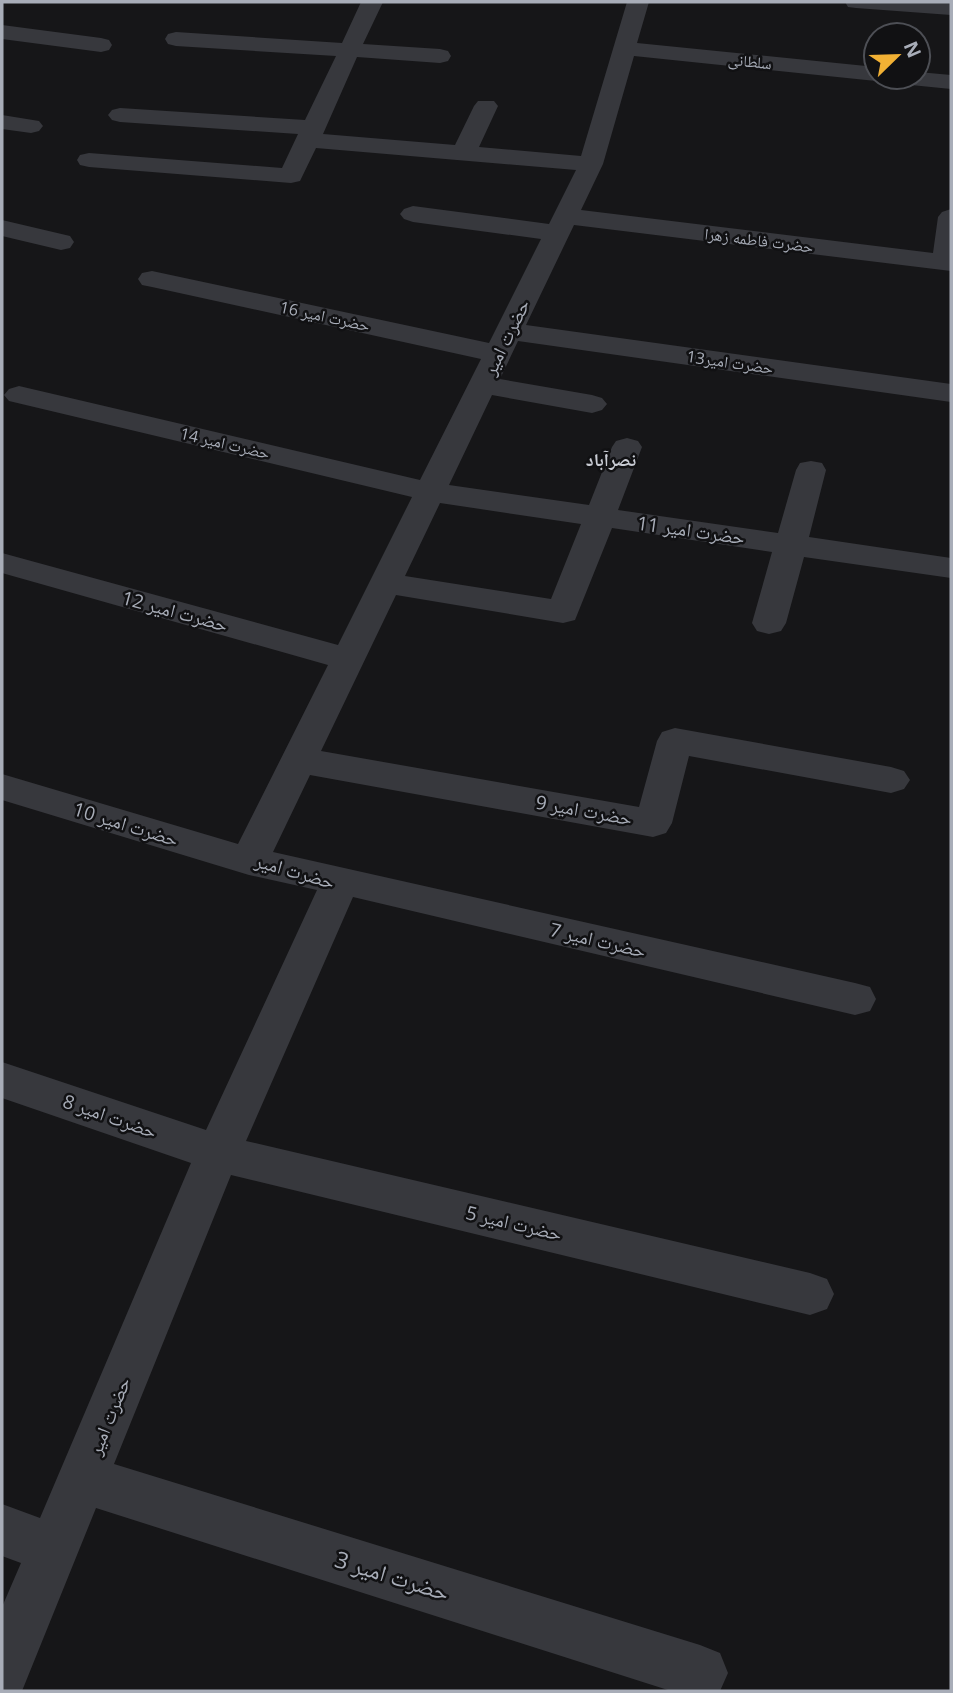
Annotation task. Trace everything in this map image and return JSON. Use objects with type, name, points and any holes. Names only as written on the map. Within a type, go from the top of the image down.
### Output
[{"type":"street","points":[[89,160],[291,176],[372,2]]},
{"type":"street","name":"حضرت امیر","points":[[2,1672],[218,1153],[341,880],[249,861],[591,164],[638,2]]},
{"type":"street","points":[[856,2],[951,9]]},
{"type":"street","points":[[2,32],[101,46]]},
{"type":"street","points":[[176,39],[440,56]]},
{"type":"street","name":"سلطانی","points":[[623,48],[862,74]]},
{"type":"street","points":[[932,80],[951,82]]},
{"type":"street","points":[[464,153],[486,106]]},
{"type":"street","points":[[120,115],[464,153],[591,164]]},
{"type":"street","points":[[2,122],[31,126]]},
{"type":"street","name":"حضرت فاطمه زهرا","points":[[412,214],[561,225],[948,263]]},
{"type":"street","points":[[948,263],[951,217]]},
{"type":"street","points":[[2,228],[61,242]]},
{"type":"street","name":"حضرت امیر 16","points":[[152,279],[497,357]]},
{"type":"street","points":[[497,357],[592,404]]},
{"type":"street","name":"حضرت امیر13","points":[[497,357],[951,393]]},
{"type":"street","name":"حضرت امیر 14","points":[[19,395],[430,492]]},
{"type":"street","points":[[386,583],[563,612],[627,447]]},
{"type":"street","points":[[769,623],[811,470]]},
{"type":"street","name":"حضرت امیر 11","points":[[430,492],[951,568]]},
{"type":"street","name":"حضرت امیر 12","points":[[2,563],[349,659]]},
{"type":"street","name":"حضرت امیر 9","points":[[299,760],[653,822],[675,741],[891,780]]},
{"type":"street","name":"حضرت امیر 10","points":[[2,787],[249,861]]},
{"type":"street","name":"حضرت امیر 7","points":[[341,880],[855,999]]},
{"type":"street","name":"حضرت امیر 8","points":[[2,1080],[218,1153]]},
{"type":"street","name":"حضرت امیر 5","points":[[218,1153],[810,1294]]},
{"type":"street","name":"حضرت امیر 3","points":[[83,1479],[700,1673]]},
{"type":"street","points":[[2,1530],[54,1550]]},
{"type":"district","name":"نصرآباد","points":[[611,460]]}]
